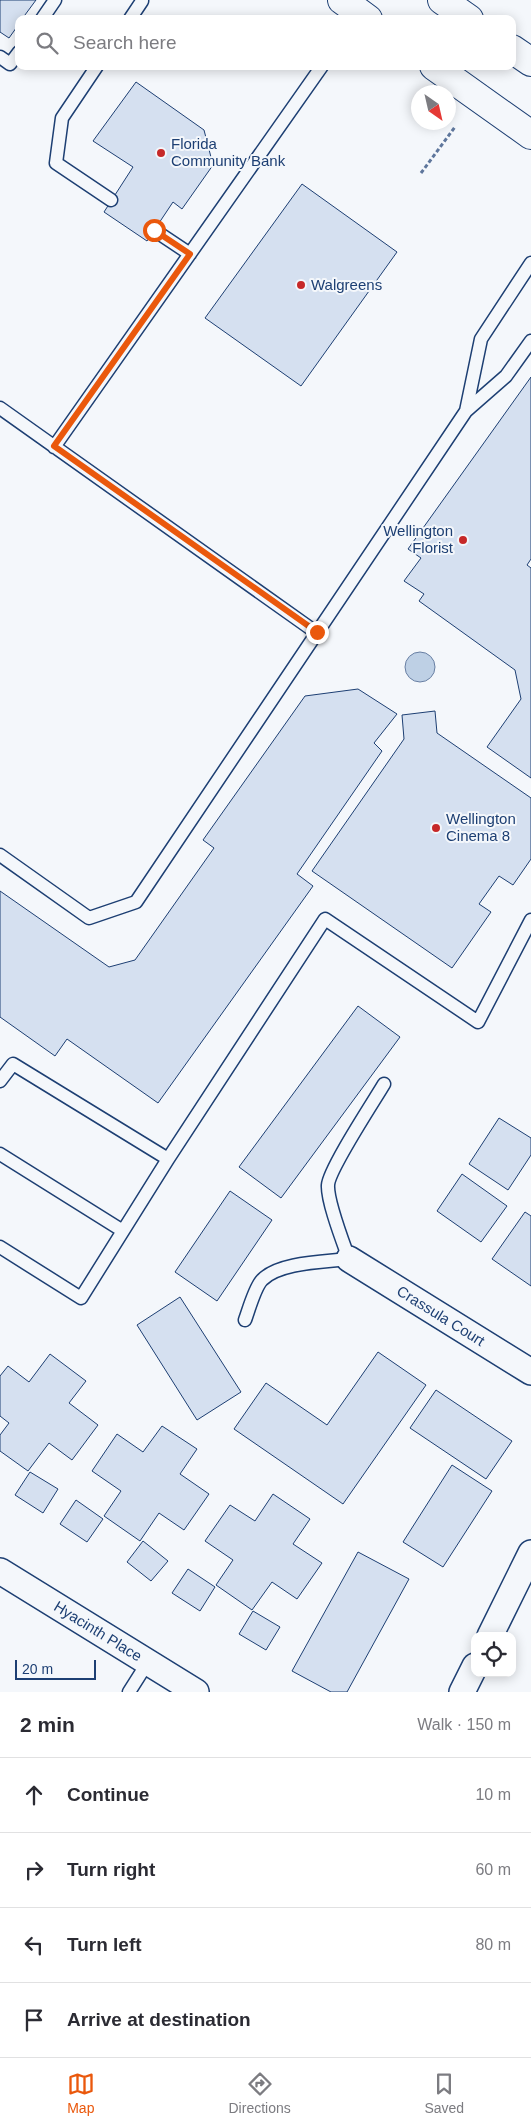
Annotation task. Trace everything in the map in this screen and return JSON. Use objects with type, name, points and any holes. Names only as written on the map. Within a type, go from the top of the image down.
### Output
[{"type":"street","points":[[442,0],[463,15]]},
{"type":"street","points":[[516,52],[531,62]]},
{"type":"street","points":[[440,70],[531,135]]},
{"type":"street","name":"Crassula Court","points":[[349,1259],[531,1372]]},
{"type":"street","points":[[492,1632],[531,1553]]},
{"type":"street","name":"Hyacinth Place","points":[[0,1571],[196,1692]]},
{"type":"street","points":[[462,1692],[471,1674]]},
{"type":"lane","points":[[45,15],[56,0]]},
{"type":"lane","points":[[133,15],[142,1]]},
{"type":"lane","points":[[0,57],[10,64],[15,57]]},
{"type":"lane","points":[[94,70],[62,118],[56,163],[111,200]]},
{"type":"lane","points":[[54,446],[319,70]]},
{"type":"lane","points":[[154,230],[190,254]]},
{"type":"lane","points":[[466,411],[481,339],[531,263]]},
{"type":"lane","points":[[0,855],[89,918],[136,902],[466,411],[506,376],[531,341]]},
{"type":"lane","points":[[0,408],[317,632]]},
{"type":"lane","points":[[0,1248],[81,1298],[168,1159],[325,919],[478,1022],[531,920]]},
{"type":"lane","points":[[0,1081],[13,1064],[168,1159]]},
{"type":"lane","points":[[245,1320],[261,1281],[275,1271],[291,1266],[349,1259],[333,1211],[328,1184],[337,1163],[384,1084]]},
{"type":"lane","points":[[0,1154],[123,1231]]},
{"type":"lane","points":[[129,1692],[148,1662]]},
{"type":"path","points":[[421,173],[453,130]]},
{"type":"water","points":[[420,652],[431,656],[435,667],[431,678],[420,682],[409,678],[405,667],[409,656]]},
{"type":"building","points":[[0,0],[36,0],[25,15],[15,15],[15,30],[9,38],[0,32]]},
{"type":"building","name":"Florida Community Bank","points":[[136,82],[204,130],[213,165],[182,209],[173,202],[147,241],[104,212],[133,167],[93,141]]},
{"type":"building","name":"Walgreens","points":[[302,184],[397,252],[301,386],[205,318]]},
{"type":"building","points":[[531,377],[531,559],[527,565],[531,568],[531,778],[487,747],[521,699],[515,670],[419,601],[424,594],[404,581],[421,558],[408,549]]},
{"type":"building","points":[[358,689],[397,714],[374,743],[382,751],[297,874],[313,886],[158,1103],[67,1039],[55,1056],[0,1017],[0,891],[109,967],[135,960],[214,848],[203,840],[305,696]]},
{"type":"building","name":"Wellington Cinema 8","points":[[435,711],[437,733],[531,798],[531,859],[513,885],[499,876],[479,904],[491,912],[452,968],[312,871],[404,739],[402,715]]},
{"type":"building","points":[[358,1006],[400,1037],[281,1198],[239,1167]]},
{"type":"building","points":[[499,1118],[531,1138],[531,1155],[508,1190],[469,1164]]},
{"type":"building","points":[[462,1174],[507,1206],[481,1242],[437,1211]]},
{"type":"building","points":[[230,1191],[272,1220],[217,1301],[175,1272]]},
{"type":"building","points":[[525,1212],[531,1216],[531,1286],[492,1259]]},
{"type":"building","points":[[180,1297],[241,1392],[197,1420],[137,1325]]},
{"type":"building","points":[[378,1352],[426,1385],[343,1504],[234,1429],[266,1383],[327,1425]]},
{"type":"building","points":[[50,1354],[86,1381],[69,1403],[98,1425],[72,1460],[49,1443],[28,1471],[0,1451],[0,1435],[9,1423],[0,1416],[0,1376],[8,1366],[29,1382]]},
{"type":"building","points":[[436,1390],[512,1441],[486,1479],[410,1428]]},
{"type":"building","points":[[162,1426],[197,1449],[180,1474],[209,1494],[184,1530],[159,1513],[140,1541],[104,1516],[121,1491],[92,1471],[117,1434],[143,1452]]},
{"type":"building","points":[[452,1465],[492,1491],[443,1567],[403,1542]]},
{"type":"building","points":[[30,1472],[58,1489],[43,1513],[15,1495]]},
{"type":"building","points":[[273,1494],[310,1519],[293,1544],[322,1563],[297,1599],[272,1582],[252,1610],[216,1585],[233,1560],[205,1541],[230,1505],[255,1521]]},
{"type":"building","points":[[76,1500],[103,1519],[87,1542],[60,1524]]},
{"type":"building","points":[[143,1541],[168,1561],[151,1581],[127,1562]]},
{"type":"building","points":[[358,1552],[409,1579],[347,1692],[331,1692],[292,1671]]},
{"type":"building","points":[[188,1569],[215,1587],[200,1611],[172,1593]]},
{"type":"building","points":[[253,1611],[280,1627],[266,1650],[239,1634]]},
{"type":"place","name":"Florida Community Bank","points":[[161,153]]},
{"type":"place","name":"Walgreens","points":[[301,285]]},
{"type":"place","name":"Wellington Florist","points":[[463,540]]},
{"type":"place","name":"Wellington Cinema 8","points":[[436,828]]},
{"type":"route","points":[[154,230],[190,254],[54,446],[317,632]]}]
